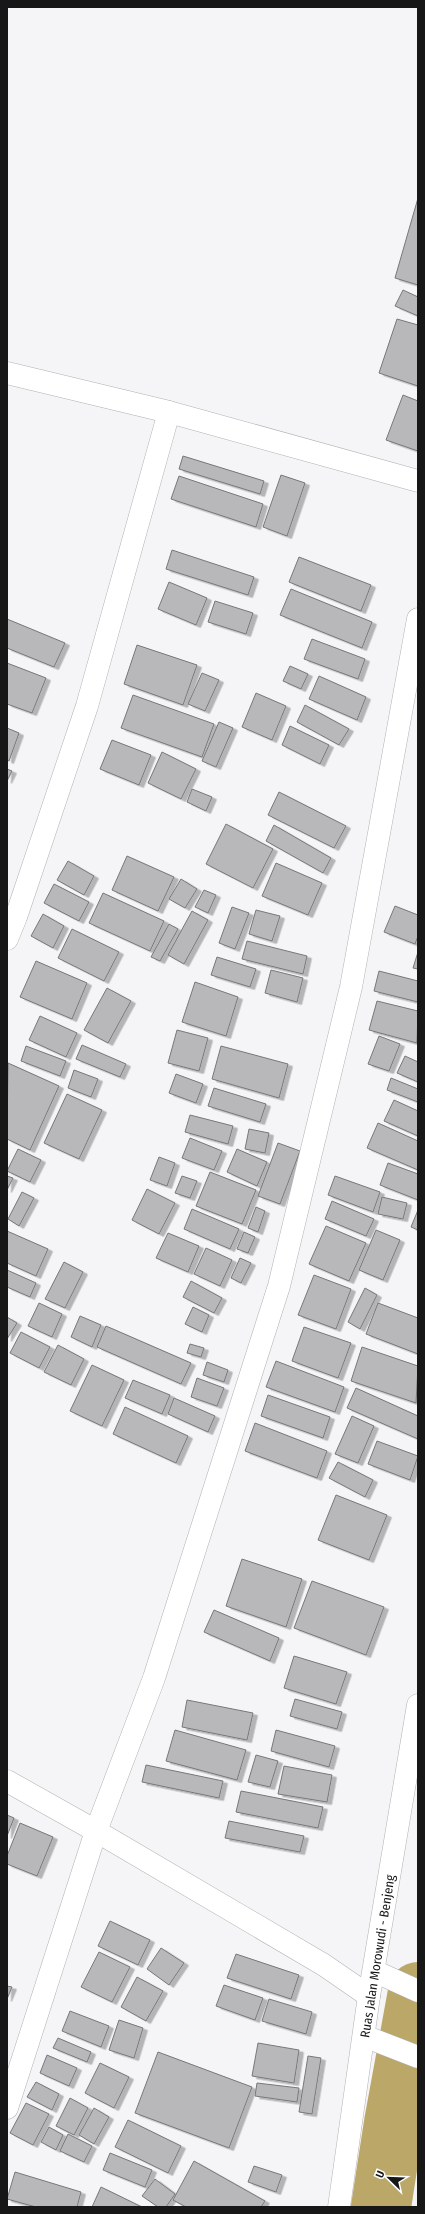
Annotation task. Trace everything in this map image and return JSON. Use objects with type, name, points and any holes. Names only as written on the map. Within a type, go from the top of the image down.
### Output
[{"type":"street","points":[[7,372],[169,412],[418,481]]},
{"type":"street","points":[[7,939],[16,917],[87,706],[169,412]]},
{"type":"street","points":[[7,2108],[96,1831],[154,1678],[279,1286],[351,987],[418,619]]},
{"type":"street","name":"Ruas Jalan Morowudi - Benjeng","points":[[339,2207],[369,1996],[418,1705]]},
{"type":"street","points":[[7,1781],[96,1831],[324,1965],[369,1996]]},
{"type":"street","points":[[374,1971],[418,1991]]},
{"type":"street","points":[[364,2036],[418,2057]]},
{"type":"building","points":[[418,198],[418,285],[395,278]]},
{"type":"building","points":[[403,290],[418,297],[418,316],[395,306]]},
{"type":"building","points":[[397,319],[418,325],[418,386],[379,373]]},
{"type":"building","points":[[403,395],[418,401],[418,451],[386,440]]},
{"type":"building","points":[[183,456],[264,481],[260,494],[179,469]]},
{"type":"building","points":[[281,475],[305,483],[287,536],[263,527]]},
{"type":"building","points":[[179,476],[263,504],[256,527],[171,499]]},
{"type":"building","points":[[172,550],[254,577],[248,595],[166,569]]},
{"type":"building","points":[[299,557],[371,585],[361,611],[289,582]]},
{"type":"building","points":[[169,582],[207,598],[196,625],[158,609]]},
{"type":"building","points":[[291,589],[372,622],[362,648],[280,615]]},
{"type":"building","points":[[215,601],[253,613],[246,634],[208,622]]},
{"type":"building","points":[[7,619],[65,643],[54,667],[7,648]]},
{"type":"building","points":[[312,639],[365,659],[358,679],[304,659]]},
{"type":"building","points":[[137,645],[197,665],[183,705],[124,684]]},
{"type":"building","points":[[7,663],[46,678],[32,713],[7,704]]},
{"type":"building","points":[[290,666],[308,674],[301,689],[283,681]]},
{"type":"building","points":[[202,673],[219,680],[205,711],[188,704]]},
{"type":"building","points":[[319,676],[366,697],[357,720],[309,699]]},
{"type":"building","points":[[256,693],[286,706],[272,740],[242,727]]},
{"type":"building","points":[[133,695],[214,724],[202,757],[121,728]]},
{"type":"building","points":[[305,705],[349,729],[339,745],[297,722]]},
{"type":"building","points":[[219,722],[233,728],[216,767],[202,761]]},
{"type":"building","points":[[290,726],[329,745],[320,764],[282,745]]},
{"type":"building","points":[[7,728],[19,733],[9,761],[7,760]]},
{"type":"building","points":[[112,740],[151,755],[139,785],[100,769]]},
{"type":"building","points":[[162,752],[196,769],[181,799],[148,783]]},
{"type":"building","points":[[7,769],[12,771],[7,781]]},
{"type":"building","points":[[192,789],[212,797],[206,811],[187,802]]},
{"type":"building","points":[[279,792],[346,826],[334,848],[268,815]]},
{"type":"building","points":[[226,824],[273,849],[253,888],[206,864]]},
{"type":"building","points":[[274,825],[331,858],[323,873],[266,841]]},
{"type":"building","points":[[127,856],[174,877],[158,911],[112,890]]},
{"type":"building","points":[[68,861],[94,876],[84,895],[57,880]]},
{"type":"building","points":[[276,863],[322,883],[308,915],[262,896]]},
{"type":"building","points":[[181,879],[197,889],[185,908],[169,899]]},
{"type":"building","points":[[54,884],[89,902],[79,921],[44,903]]},
{"type":"building","points":[[204,890],[216,895],[208,913],[195,907]]},
{"type":"building","points":[[103,893],[164,921],[150,951],[89,923]]},
{"type":"building","points":[[395,906],[418,915],[418,936],[415,944],[384,932]]},
{"type":"building","points":[[232,907],[249,913],[235,949],[219,943]]},
{"type":"building","points":[[256,910],[280,916],[272,941],[249,934]]},
{"type":"building","points":[[192,911],[208,920],[184,964],[168,955]]},
{"type":"building","points":[[43,914],[64,926],[53,948],[31,936]]},
{"type":"building","points":[[169,924],[178,929],[160,961],[151,957]]},
{"type":"building","points":[[72,929],[119,952],[104,981],[58,958]]},
{"type":"building","points":[[247,941],[307,956],[303,974],[242,959]]},
{"type":"building","points":[[418,952],[418,969],[413,968]]},
{"type":"building","points":[[217,957],[256,969],[250,987],[211,975]]},
{"type":"building","points":[[36,961],[87,983],[72,1019],[20,997]]},
{"type":"building","points":[[271,970],[303,978],[297,1002],[265,993]]},
{"type":"building","points":[[379,971],[418,981],[418,1002],[374,991]]},
{"type":"building","points":[[195,982],[238,997],[226,1036],[182,1022]]},
{"type":"building","points":[[107,988],[131,1001],[108,1043],[84,1030]]},
{"type":"building","points":[[377,1001],[418,1011],[417,1043],[369,1030]]},
{"type":"building","points":[[40,1016],[77,1033],[66,1057],[29,1040]]},
{"type":"building","points":[[177,1030],[208,1038],[199,1071],[168,1063]]},
{"type":"building","points":[[379,1036],[400,1044],[389,1071],[368,1064]]},
{"type":"building","points":[[82,1045],[126,1064],[120,1077],[76,1059]]},
{"type":"building","points":[[26,1046],[66,1061],[60,1076],[21,1061]]},
{"type":"building","points":[[221,1046],[288,1064],[279,1098],[212,1079]]},
{"type":"building","points":[[405,1056],[418,1062],[418,1082],[397,1073]]},
{"type":"building","points":[[8,1063],[59,1086],[30,1150],[7,1139]]},
{"type":"building","points":[[74,1070],[98,1079],[91,1097],[68,1088]]},
{"type":"building","points":[[176,1074],[203,1084],[196,1103],[169,1093]]},
{"type":"building","points":[[391,1078],[418,1089],[418,1102],[387,1090]]},
{"type":"building","points":[[214,1088],[266,1104],[260,1122],[208,1106]]},
{"type":"building","points":[[67,1094],[102,1110],[79,1159],[44,1143]]},
{"type":"building","points":[[394,1100],[418,1111],[418,1136],[384,1121]]},
{"type":"building","points":[[190,1115],[233,1126],[228,1144],[185,1132]]},
{"type":"building","points":[[378,1123],[418,1141],[418,1170],[367,1148]]},
{"type":"building","points":[[249,1129],[269,1133],[265,1153],[245,1149]]},
{"type":"building","points":[[190,1138],[222,1151],[214,1170],[182,1158]]},
{"type":"building","points":[[278,1143],[300,1151],[280,1204],[258,1196]]},
{"type":"building","points":[[18,1149],[41,1160],[30,1182],[7,1171]]},
{"type":"building","points":[[237,1149],[267,1162],[257,1186],[227,1172]]},
{"type":"building","points":[[159,1157],[175,1163],[167,1186],[150,1180]]},
{"type":"building","points":[[388,1163],[418,1174],[418,1200],[380,1185]]},
{"type":"building","points":[[210,1172],[256,1190],[242,1224],[196,1206]]},
{"type":"building","points":[[7,1176],[13,1178],[7,1190]]},
{"type":"building","points":[[182,1176],[197,1181],[190,1198],[175,1193]]},
{"type":"building","points":[[335,1176],[380,1192],[373,1212],[328,1195]]},
{"type":"building","points":[[147,1189],[175,1203],[159,1234],[132,1220]]},
{"type":"building","points":[[22,1192],[34,1198],[19,1226],[8,1219]]},
{"type":"building","points":[[382,1197],[407,1203],[403,1219],[378,1214]]},
{"type":"building","points":[[332,1201],[374,1219],[366,1236],[325,1219]]},
{"type":"building","points":[[256,1207],[265,1211],[258,1232],[248,1228]]},
{"type":"building","points":[[192,1209],[239,1229],[230,1249],[184,1229]]},
{"type":"building","points":[[418,1210],[418,1230],[411,1227]]},
{"type":"building","points":[[326,1226],[366,1243],[349,1281],[309,1264]]},
{"type":"building","points":[[376,1230],[400,1240],[383,1280],[359,1270]]},
{"type":"building","points":[[7,1231],[48,1249],[36,1276],[7,1263]]},
{"type":"building","points":[[244,1232],[255,1237],[248,1253],[237,1249]]},
{"type":"building","points":[[168,1233],[199,1246],[188,1272],[156,1258]]},
{"type":"building","points":[[206,1248],[232,1260],[220,1286],[194,1274]]},
{"type":"building","points":[[240,1258],[251,1263],[241,1283],[231,1278]]},
{"type":"building","points":[[64,1262],[83,1272],[65,1308],[45,1299]]},
{"type":"building","points":[[7,1270],[36,1283],[30,1297],[7,1287]]},
{"type":"building","points":[[314,1275],[351,1289],[336,1329],[298,1315]]},
{"type":"building","points":[[191,1281],[222,1298],[214,1313],[183,1297]]},
{"type":"building","points":[[365,1288],[377,1295],[360,1329],[348,1322]]},
{"type":"building","points":[[39,1303],[62,1314],[52,1337],[28,1326]]},
{"type":"building","points":[[378,1303],[418,1318],[418,1354],[366,1334]]},
{"type":"building","points":[[193,1307],[209,1315],[202,1332],[185,1324]]},
{"type":"building","points":[[80,1316],[101,1325],[92,1347],[71,1337]]},
{"type":"building","points":[[7,1317],[17,1323],[7,1339]]},
{"type":"building","points":[[106,1326],[191,1363],[181,1384],[97,1347]]},
{"type":"building","points":[[304,1327],[351,1343],[338,1378],[292,1361]]},
{"type":"building","points":[[21,1332],[50,1347],[39,1368],[10,1353]]},
{"type":"building","points":[[190,1344],[204,1348],[201,1357],[187,1353]]},
{"type":"building","points":[[58,1345],[84,1359],[71,1385],[44,1372]]},
{"type":"building","points":[[362,1347],[418,1366],[416,1403],[351,1381]]},
{"type":"building","points":[[276,1361],[344,1387],[335,1412],[266,1387]]},
{"type":"building","points":[[207,1362],[228,1370],[224,1382],[203,1375]]},
{"type":"building","points":[[92,1365],[124,1380],[102,1426],[70,1411]]},
{"type":"building","points":[[197,1378],[224,1388],[217,1406],[191,1397]]},
{"type":"building","points":[[133,1380],[170,1395],[162,1414],[125,1398]]},
{"type":"building","points":[[356,1388],[418,1416],[418,1439],[347,1408]]},
{"type":"building","points":[[268,1395],[330,1417],[323,1438],[261,1416]]},
{"type":"building","points":[[174,1398],[215,1416],[208,1432],[168,1414]]},
{"type":"building","points":[[125,1407],[188,1436],[176,1463],[113,1434]]},
{"type":"building","points":[[352,1416],[374,1426],[358,1463],[335,1454]]},
{"type":"building","points":[[255,1423],[327,1451],[317,1478],[245,1451]]},
{"type":"building","points":[[377,1441],[418,1456],[410,1480],[368,1464]]},
{"type":"building","points":[[338,1462],[373,1480],[365,1497],[329,1478]]},
{"type":"building","points":[[336,1495],[387,1515],[369,1560],[318,1540]]},
{"type":"building","points":[[242,1559],[302,1579],[286,1627],[226,1606]]},
{"type":"building","points":[[312,1581],[384,1607],[366,1655],[294,1628]]},
{"type":"building","points":[[214,1610],[279,1638],[270,1661],[204,1632]]},
{"type":"building","points":[[294,1656],[347,1672],[336,1704],[284,1688]]},
{"type":"building","points":[[295,1699],[342,1712],[337,1729],[290,1716]]},
{"type":"building","points":[[187,1700],[253,1713],[247,1740],[182,1727]]},
{"type":"building","points":[[175,1730],[246,1750],[237,1780],[166,1761]]},
{"type":"building","points":[[276,1730],[335,1746],[329,1767],[271,1751]]},
{"type":"building","points":[[256,1755],[278,1761],[270,1787],[248,1782]]},
{"type":"building","points":[[146,1765],[223,1781],[219,1798],[142,1782]]},
{"type":"building","points":[[284,1766],[332,1775],[327,1802],[278,1794]]},
{"type":"building","points":[[241,1791],[323,1807],[318,1828],[236,1812]]},
{"type":"building","points":[[7,1815],[14,1818],[7,1836]]},
{"type":"building","points":[[229,1821],[304,1836],[300,1852],[225,1838]]},
{"type":"building","points":[[20,1823],[53,1837],[37,1876],[7,1864],[7,1856]]},
{"type":"building","points":[[110,1921],[150,1940],[138,1965],[98,1946]]},
{"type":"building","points":[[161,1948],[184,1963],[169,1985],[147,1969]]},
{"type":"building","points":[[99,1952],[130,1967],[112,2002],[81,1987]]},
{"type":"building","points":[[236,1954],[299,1975],[291,1999],[227,1978]]},
{"type":"building","points":[[137,1977],[163,1991],[146,2021],[121,2007]]},
{"type":"building","points":[[224,1985],[263,1998],[255,2020],[216,2006]]},
{"type":"building","points":[[7,1986],[12,1987],[7,1999]]},
{"type":"building","points":[[269,1999],[312,2012],[306,2034],[262,2021]]},
{"type":"building","points":[[70,2011],[109,2026],[101,2047],[62,2031]]},
{"type":"building","points":[[119,2020],[143,2028],[134,2058],[109,2050]]},
{"type":"building","points":[[58,2038],[91,2052],[87,2062],[53,2048]]},
{"type":"building","points":[[258,2043],[299,2050],[294,2083],[252,2076]]},
{"type":"building","points":[[158,2052],[252,2087],[229,2148],[135,2113]]},
{"type":"building","points":[[47,2055],[77,2068],[69,2086],[40,2073]]},
{"type":"building","points":[[308,2056],[321,2058],[312,2114],[299,2112]]},
{"type":"building","points":[[100,2063],[129,2077],[114,2108],[85,2093]]},
{"type":"building","points":[[36,2082],[59,2094],[52,2110],[27,2097]]},
{"type":"building","points":[[257,2083],[299,2088],[297,2102],[255,2096]]},
{"type":"building","points":[[70,2098],[88,2108],[74,2135],[56,2126]]},
{"type":"building","points":[[26,2103],[49,2114],[33,2145],[10,2133]]},
{"type":"building","points":[[94,2108],[109,2117],[94,2144],[79,2135]]},
{"type":"building","points":[[128,2120],[181,2146],[168,2173],[115,2147]]},
{"type":"building","points":[[49,2127],[63,2135],[56,2150],[41,2142]]},
{"type":"building","points":[[68,2134],[92,2146],[84,2162],[60,2151]]},
{"type":"building","points":[[110,2153],[152,2170],[145,2187],[103,2170]]},
{"type":"building","points":[[194,2161],[265,2201],[261,2207],[186,2207],[173,2200]]},
{"type":"building","points":[[254,2166],[282,2175],[276,2192],[248,2182]]},
{"type":"building","points":[[15,2172],[81,2192],[77,2207],[36,2207],[7,2199]]},
{"type":"building","points":[[155,2179],[175,2194],[166,2207],[158,2207],[142,2196]]},
{"type":"building","points":[[101,2187],[142,2207],[92,2207]]},
{"type":"waterway","points":[[381,2207],[394,2123],[418,1992]]}]
